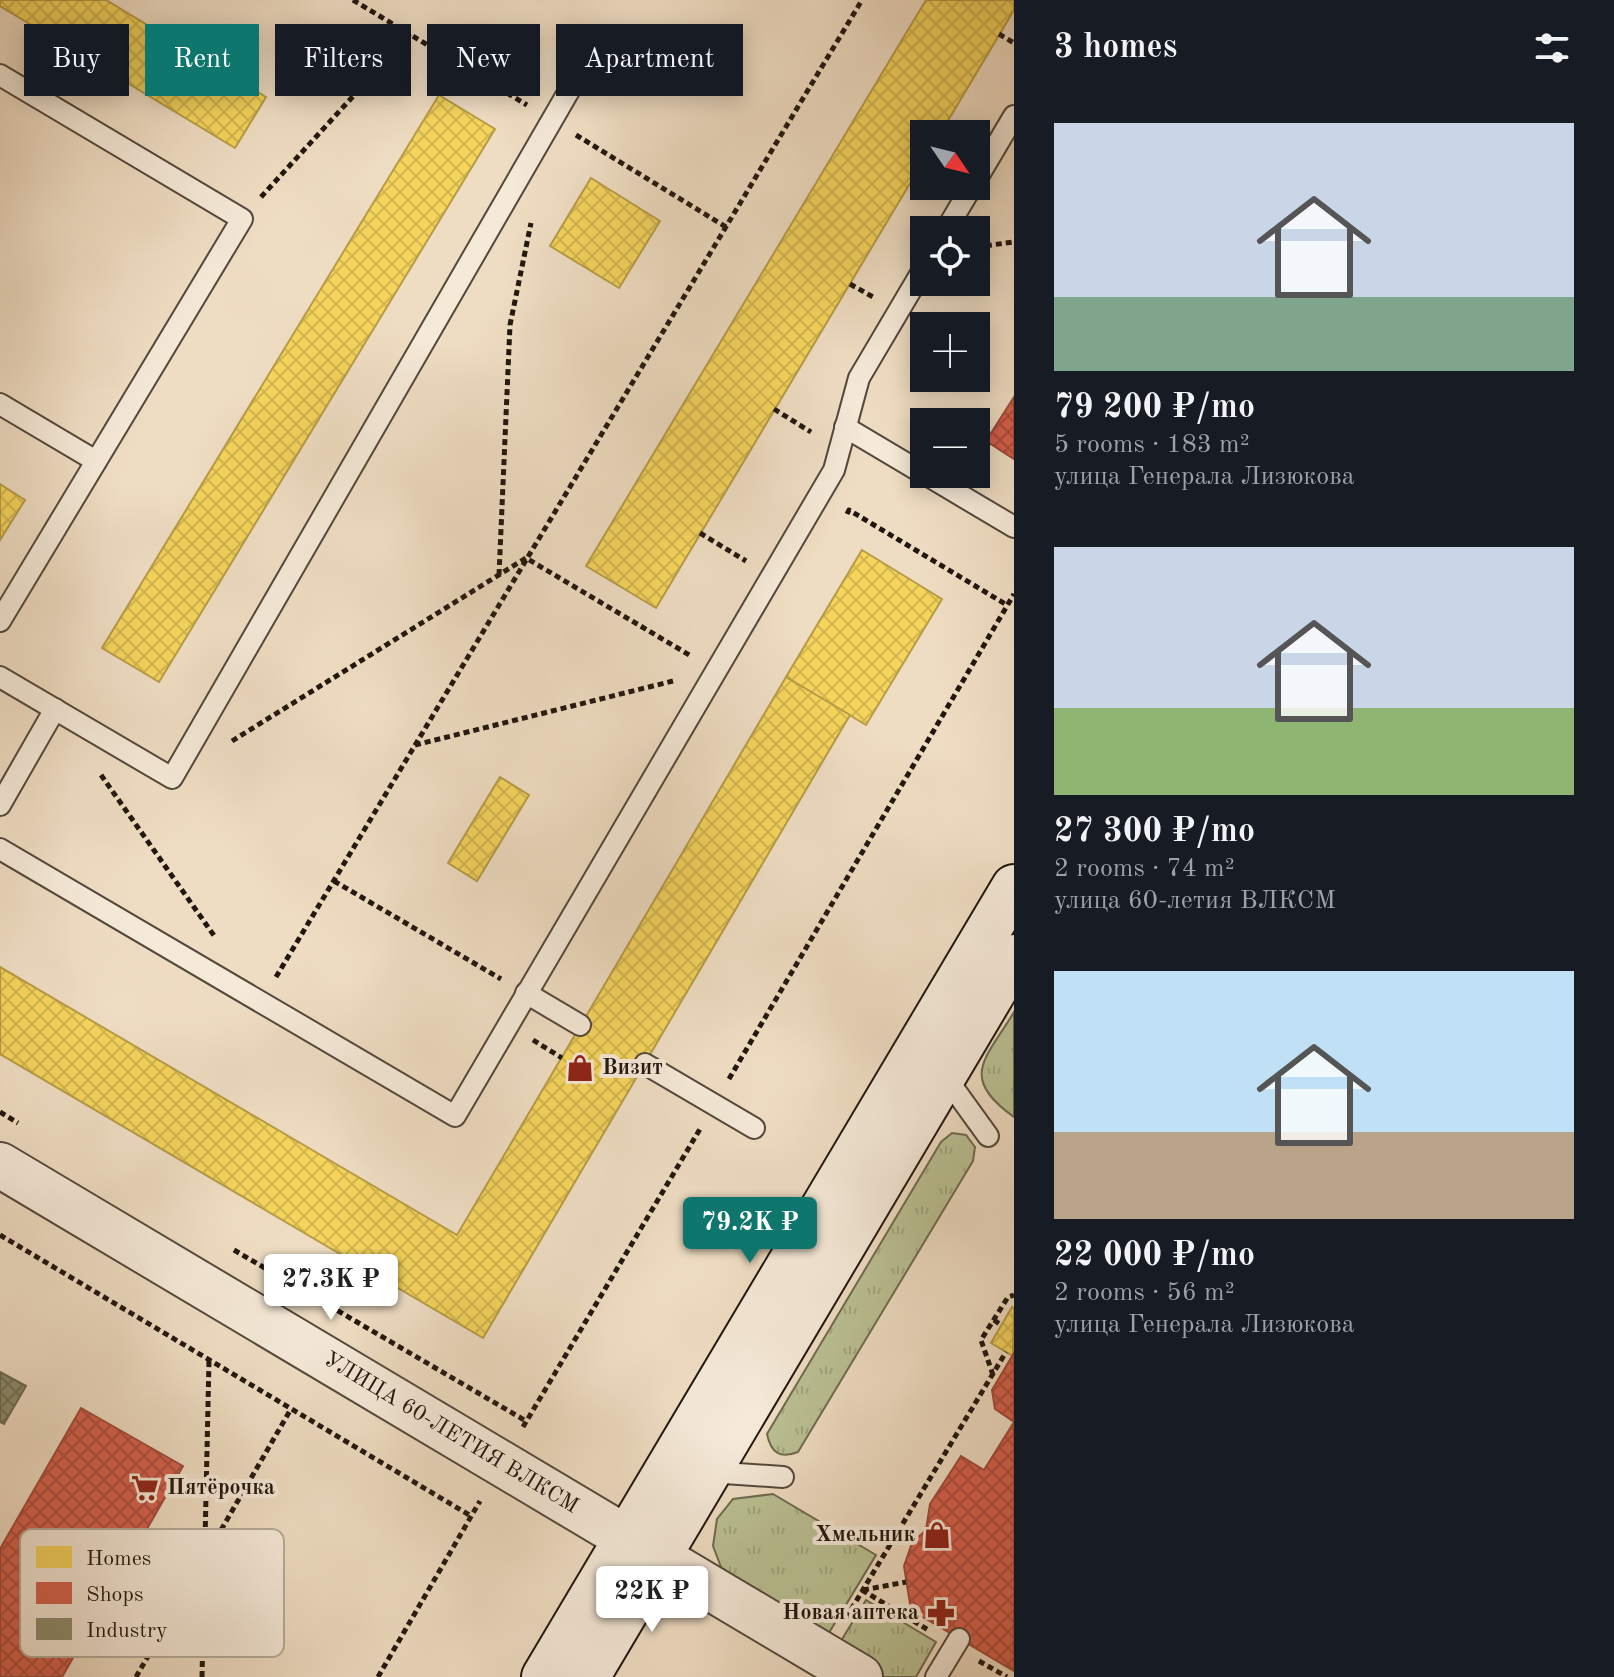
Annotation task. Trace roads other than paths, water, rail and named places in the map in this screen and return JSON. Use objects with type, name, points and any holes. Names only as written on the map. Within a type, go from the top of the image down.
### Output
[{"type":"main road","points":[[587,1677],[643,1547],[829,1173],[1014,887]]},
{"type":"main road","points":[[544,1677],[643,1547],[709,1472],[1014,957]]},
{"type":"main road","name":"УЛИЦА 60-ЛЕТИЯ ВЛКСМ","points":[[0,1165],[860,1677]]},
{"type":"lane","points":[[0,75],[242,219],[0,621]]},
{"type":"lane","points":[[0,677],[172,778],[566,96]]},
{"type":"lane","points":[[990,156],[1014,116]]},
{"type":"lane","points":[[0,849],[455,1116],[834,470],[859,378],[910,292]]},
{"type":"lane","points":[[0,404],[96,461]]},
{"type":"lane","points":[[845,427],[910,466]]},
{"type":"lane","points":[[948,488],[1014,527]]},
{"type":"lane","points":[[0,805],[55,709]]},
{"type":"lane","points":[[526,993],[580,1025]]},
{"type":"lane","points":[[645,1064],[754,1128]]},
{"type":"lane","points":[[944,1075],[988,1136]]},
{"type":"lane","points":[[709,1472],[783,1477]]},
{"type":"lane","points":[[936,1677],[959,1639]]},
{"type":"place","name":"Визит","points":[[580,1068]]},
{"type":"place","name":"Пятёрочка","points":[[145,1488]]},
{"type":"place","name":"Хмельник","points":[[937,1535]]},
{"type":"place","name":"Новая аптека","points":[[941,1613]]}]
